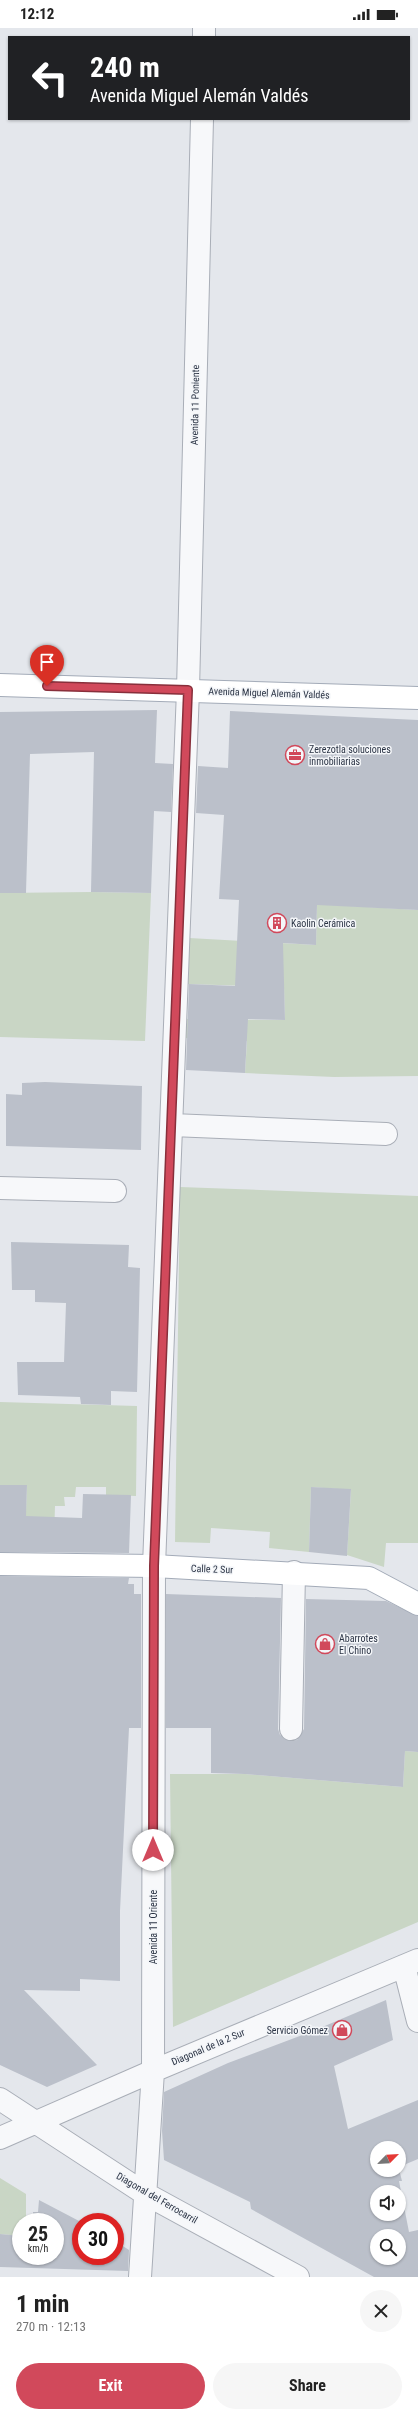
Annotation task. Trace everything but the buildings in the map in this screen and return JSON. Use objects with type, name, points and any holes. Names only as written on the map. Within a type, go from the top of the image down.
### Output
[{"type":"main road","name":"Avenida Miguel Alemán Valdés","points":[[0,685],[418,698]]},
{"type":"main road","name":"Calle 2 Sur","points":[[0,1564],[154,1566],[294,1572],[369,1578],[418,1604]]},
{"type":"street","name":"Avenida 11 Poniente","points":[[188,690],[202,120]]},
{"type":"street","name":"Avenida 11 Oriente","points":[[140,2277],[144,2193],[153,2071],[154,1566],[188,690]]},
{"type":"street","points":[[172,1125],[386,1134]]},
{"type":"street","points":[[0,1188],[115,1191]]},
{"type":"street","points":[[291,1729],[294,1572]]},
{"type":"street","points":[[411,1963],[418,2021]]},
{"type":"street","name":"Diagonal de la 2 Sur","points":[[0,2138],[153,2071],[411,1963]]},
{"type":"street","name":"Diagonal del Ferrocarril","points":[[0,2099],[36,2121],[144,2193],[298,2277]]},
{"type":"green space","points":[[0,893],[151,893],[145,1041],[0,1037]]},
{"type":"green space","points":[[317,904],[418,910],[418,1076],[334,1077],[245,1073],[247,1041],[186,1038],[186,1019],[285,1020],[284,987],[188,984],[189,938],[316,945]]},
{"type":"green space","points":[[180,1187],[418,1196],[418,1543],[386,1543],[384,1567],[347,1555],[351,1490],[311,1487],[309,1552],[269,1548],[270,1532],[211,1528],[210,1543],[175,1542]]},
{"type":"green space","points":[[0,1402],[137,1406],[136,1496],[106,1495],[106,1487],[76,1487],[75,1497],[64,1497],[65,1506],[55,1506],[54,1539],[25,1538],[27,1485],[0,1485]]},
{"type":"green space","points":[[405,1751],[418,1752],[418,1922],[173,2027],[170,1774],[245,1774],[403,1787]]},
{"type":"green space","points":[[0,2178],[26,2194],[26,2213],[12,2213],[12,2235],[0,2234]]},
{"type":"place","name":"Zerezotla soluciones inmobiliarias","points":[[295,755]]},
{"type":"place","name":"Kaolin Cerámica","points":[[277,923]]},
{"type":"place","name":"Abarrotes El Chino","points":[[325,1644]]},
{"type":"place","name":"Servicio Gómez","points":[[342,2030]]},
{"type":"route","points":[[47,686],[188,690],[154,1566],[153,1850]]}]
